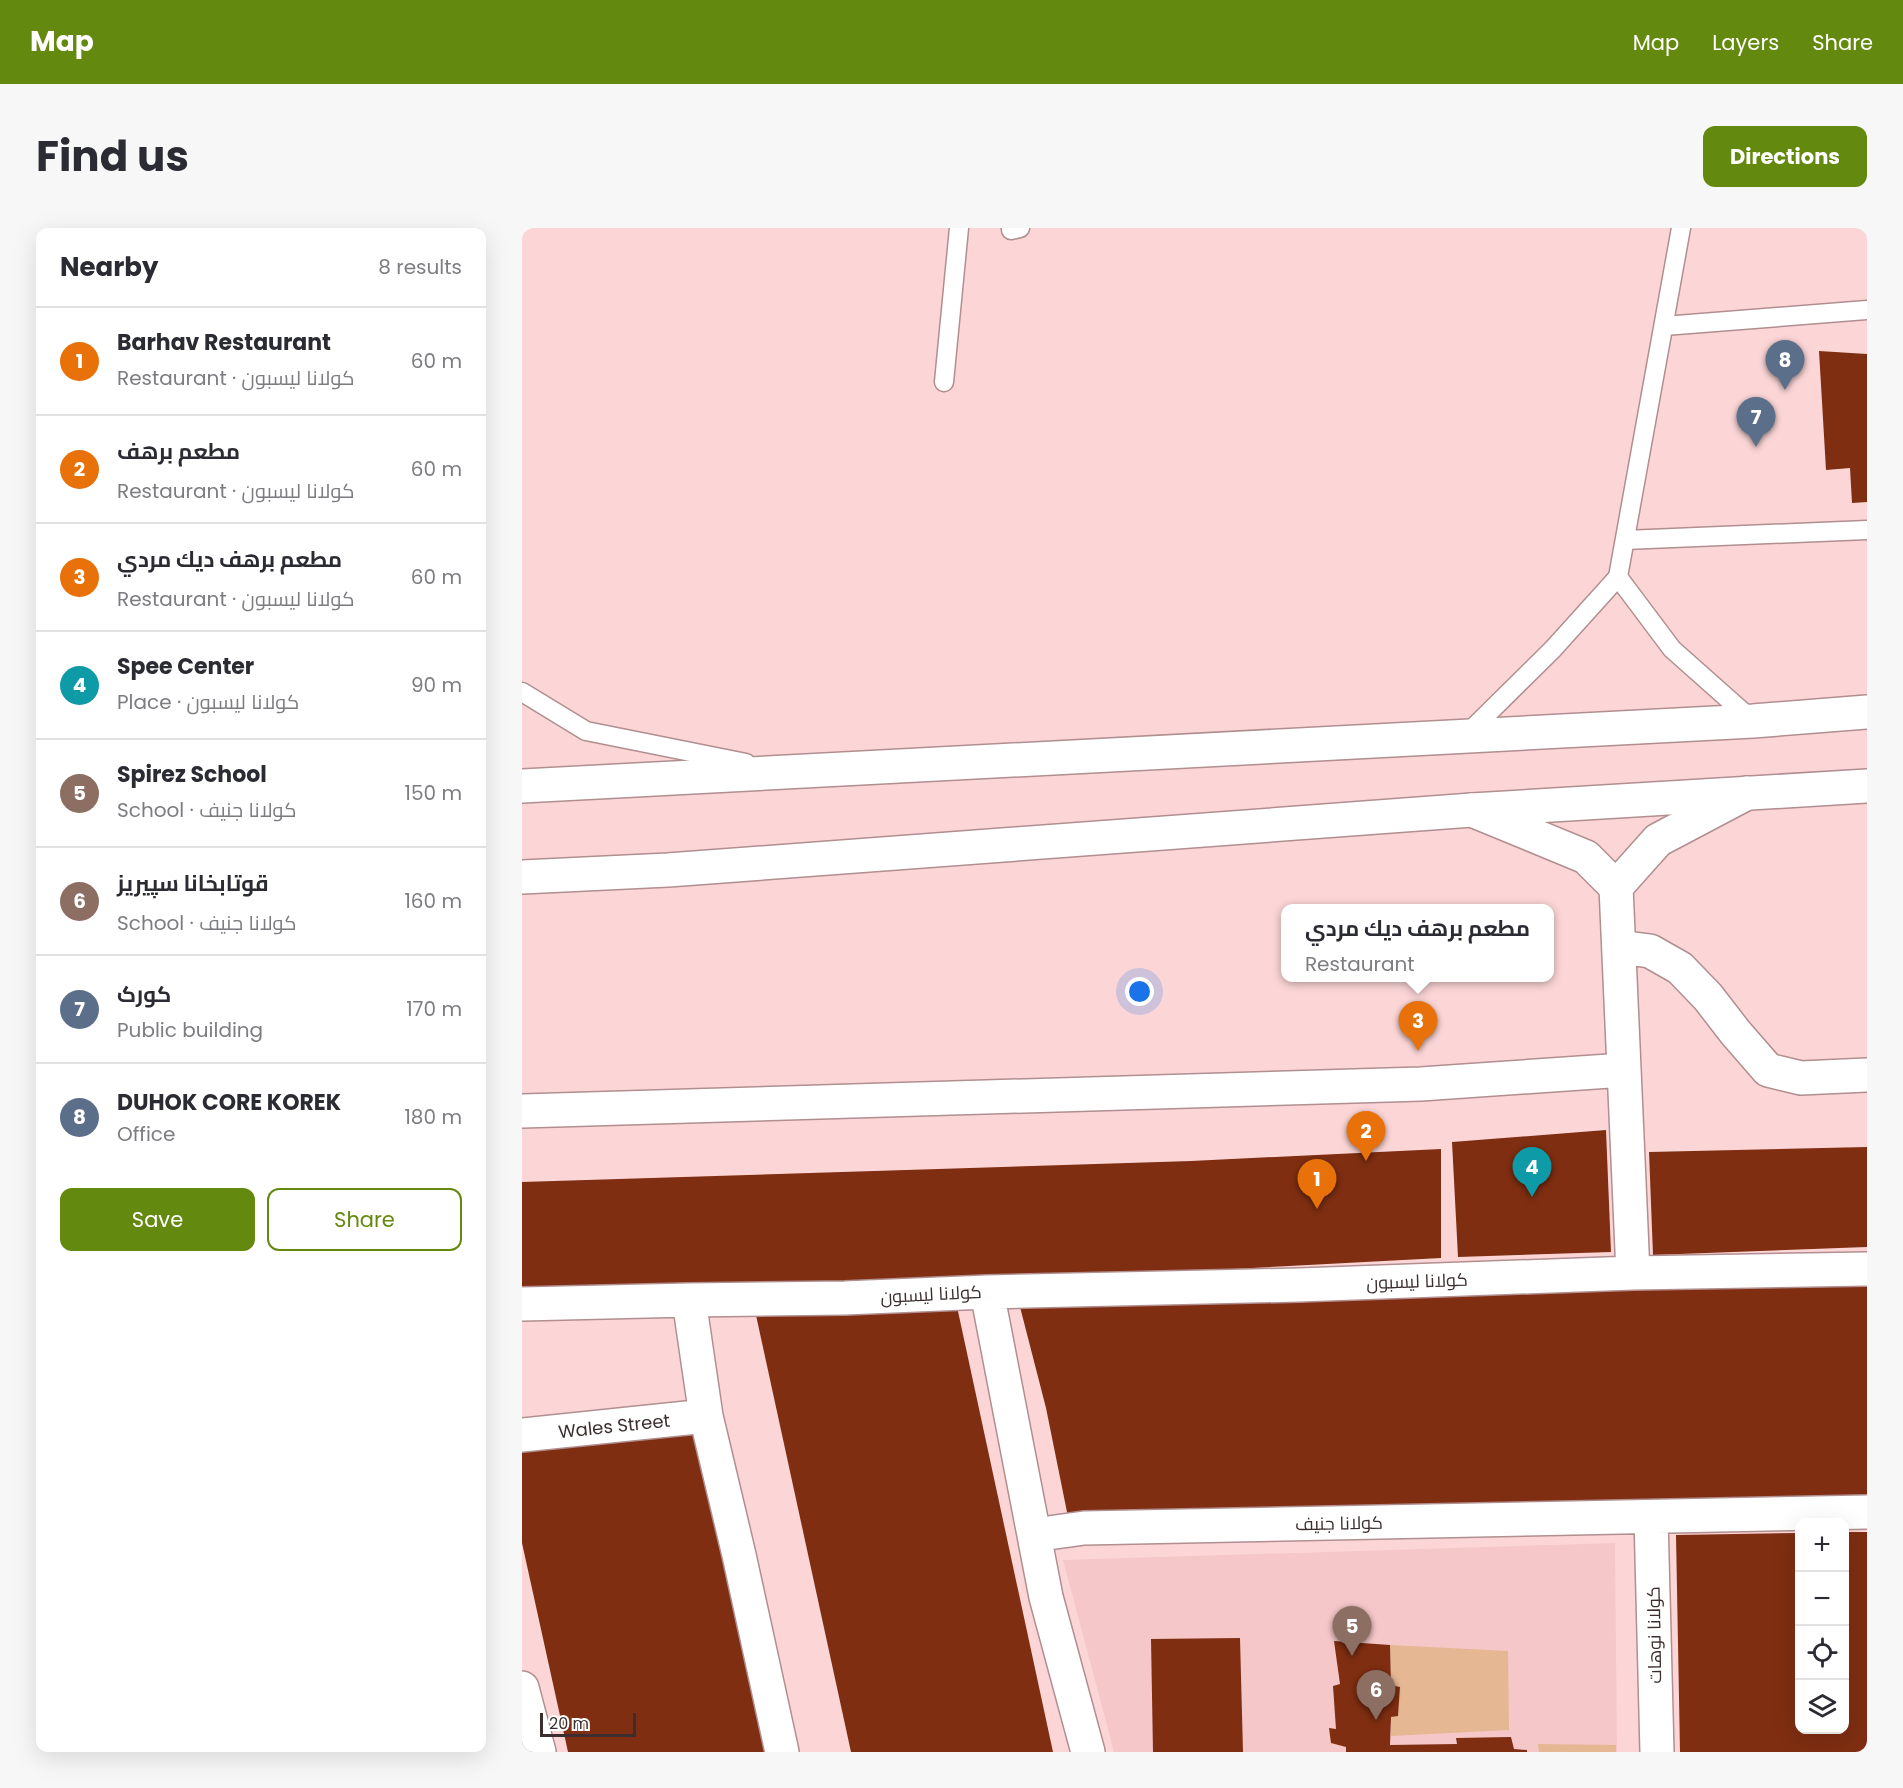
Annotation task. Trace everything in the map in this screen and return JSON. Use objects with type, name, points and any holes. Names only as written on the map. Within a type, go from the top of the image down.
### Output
[{"type":"main road","points":[[522,786],[1753,721],[1867,712]]},
{"type":"main road","points":[[522,763],[664,779]]},
{"type":"main road","points":[[522,877],[668,870],[1472,810],[1867,786]]},
{"type":"main road","points":[[1616,887],[1658,840],[1747,793]]},
{"type":"main road","points":[[1472,810],[1586,857],[1616,887],[1634,1274]]},
{"type":"main road","points":[[522,899],[668,870]]},
{"type":"main road","points":[[1619,947],[1650,951],[1680,968],[1708,997],[1768,1070],[1801,1078],[1867,1075]]},
{"type":"main road","points":[[522,1111],[1421,1084],[1624,1070]]},
{"type":"main road","name":"كولانا ليسبون","points":[[522,1304],[845,1298],[987,1292],[1867,1269]]},
{"type":"main road","points":[[987,1292],[1047,1597],[1088,1752]]},
{"type":"main road","points":[[689,1300],[706,1416],[782,1752]]},
{"type":"main road","name":"Wales Street","points":[[522,1435],[706,1416]]},
{"type":"main road","name":"كولانا جنيف","points":[[1034,1535],[1084,1528],[1867,1512]]},
{"type":"main road","name":"كولانا نوهات","points":[[1651,1517],[1657,1752]]},
{"type":"main road","points":[[522,1688],[539,1752]]},
{"type":"lane","points":[[944,382],[959,228]]},
{"type":"lane","points":[[1011,228],[1011,230],[1020,228]]},
{"type":"lane","points":[[1464,736],[1553,649],[1618,577],[1681,228]]},
{"type":"lane","points":[[1664,326],[1867,310]]},
{"type":"lane","points":[[1625,540],[1867,530]]},
{"type":"lane","points":[[1618,577],[1672,649],[1753,721]]},
{"type":"lane","points":[[522,692],[586,731],[783,771]]},
{"type":"shaded area","points":[[1615,1543],[1617,1752],[1114,1752],[1063,1560]]},
{"type":"shaded area","points":[[1390,1645],[1508,1651],[1509,1730],[1391,1736],[1391,1717],[1398,1715],[1400,1687],[1391,1685]]},
{"type":"shaded area","points":[[1538,1744],[1616,1745],[1616,1752],[1539,1752]]},
{"type":"building","points":[[1819,351],[1867,354],[1867,502],[1852,503],[1850,468],[1826,470]]},
{"type":"building","points":[[1606,1130],[1611,1252],[1458,1257],[1452,1142]]},
{"type":"building","points":[[1867,1147],[1867,1247],[1653,1255],[1649,1152]]},
{"type":"building","points":[[1441,1149],[1441,1258],[1197,1271],[522,1295],[522,1182],[1191,1161]]},
{"type":"building","points":[[1867,1284],[1867,1498],[1068,1517],[1046,1408],[1019,1303]]},
{"type":"building","points":[[956,1302],[1053,1752],[851,1752],[754,1306]]},
{"type":"building","points":[[698,1430],[770,1752],[568,1752],[522,1543],[522,1449]]},
{"type":"building","points":[[1849,1532],[1867,1532],[1867,1752],[1680,1752],[1676,1535],[1795,1533],[1795,1734],[1849,1734]]},
{"type":"building","points":[[1240,1638],[1243,1752],[1153,1752],[1151,1639]]},
{"type":"building","points":[[1334,1641],[1390,1645],[1391,1685],[1400,1687],[1398,1716],[1391,1717],[1390,1745],[1457,1744],[1456,1738],[1511,1737],[1514,1749],[1527,1750],[1527,1752],[1346,1752],[1346,1747],[1331,1743],[1329,1728],[1336,1729],[1333,1686],[1340,1684]]},
{"type":"place","name":"DUHOK CORE KOREK","points":[[1785,390]]},
{"type":"place","name":"کورک","points":[[1756,447]]},
{"type":"place","name":"مطعم برهف ديك مردي","points":[[1418,1051]]},
{"type":"place","name":"مطعم برهف","points":[[1366,1161]]},
{"type":"place","name":"Spee Center","points":[[1532,1197]]},
{"type":"place","name":"Barhav Restaurant","points":[[1317,1209]]},
{"type":"place","name":"Spirez School","points":[[1352,1656]]},
{"type":"place","name":"قوتابخانا سپيريز","points":[[1376,1720]]}]
